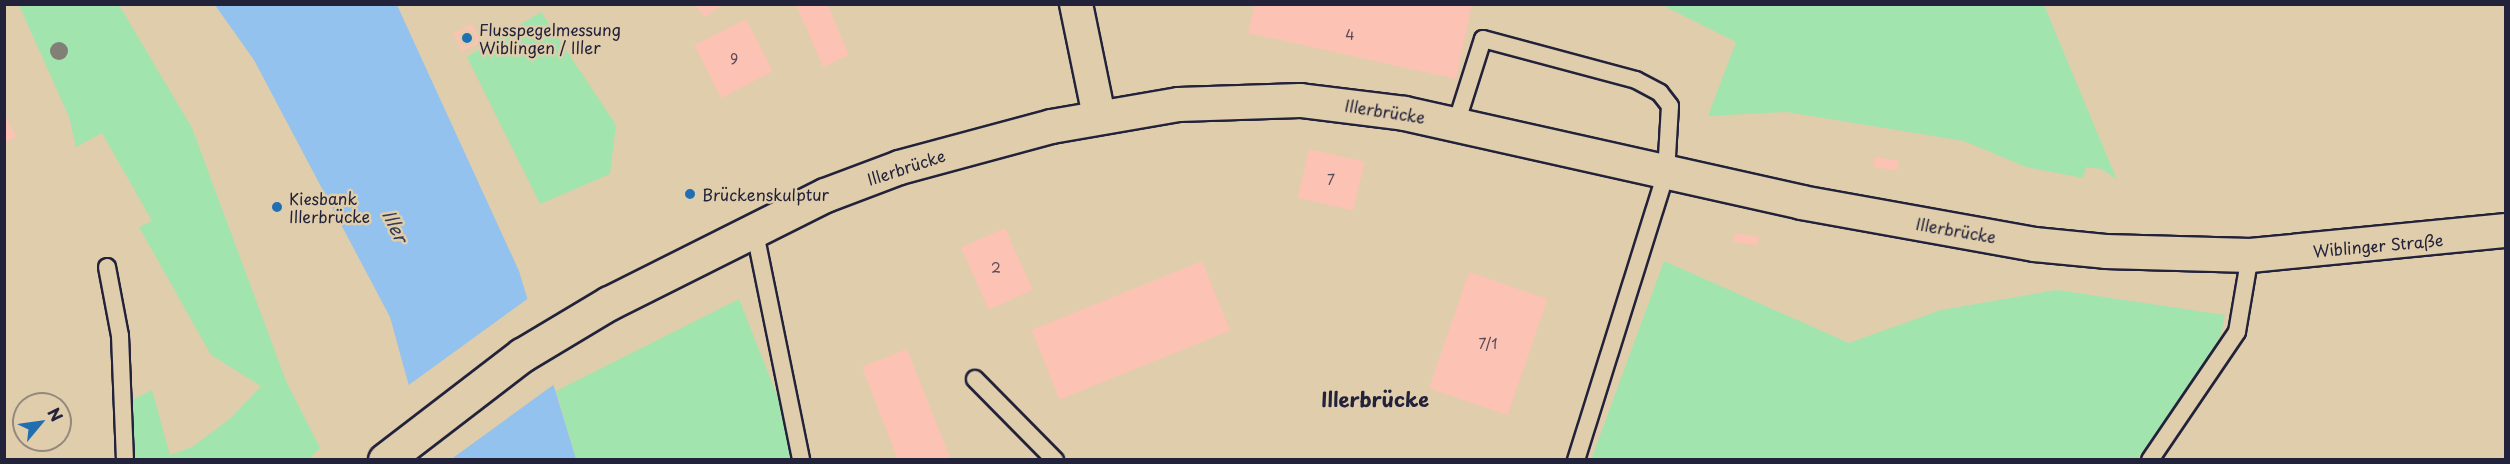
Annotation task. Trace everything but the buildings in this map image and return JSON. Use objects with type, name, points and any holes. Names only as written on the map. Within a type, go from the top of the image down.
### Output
[{"type":"main road","name":"Illerbrücke","points":[[385,459],[522,355],[754,228],[899,167],[1099,116],[1178,104],[1300,100],[1455,124],[1666,173],[2034,244],[2175,256],[2250,255]]},
{"type":"main road","name":"Wiblinger Straße","points":[[2250,255],[2505,230]]},
{"type":"street","points":[[1076,4],[1099,116]]},
{"type":"lane","points":[[1455,124],[1483,39],[1636,80],[1660,93],[1671,112],[1666,173],[1576,459]]},
{"type":"lane","points":[[754,228],[801,459]]},
{"type":"lane","points":[[2150,459],[2237,332],[2250,255]]},
{"type":"lane","points":[[107,267],[120,336],[125,459]]},
{"type":"lane","points":[[975,379],[1055,459]]},
{"type":"green space","points":[[19,5],[119,5],[192,128],[286,381],[320,448],[309,459],[134,459],[126,403],[152,390],[170,455],[192,447],[231,418],[261,386],[211,355],[139,227],[152,221],[102,133],[76,147],[69,117]]},
{"type":"green space","points":[[1662,5],[2044,5],[2117,180],[2102,169],[2086,167],[2083,178],[2026,167],[1964,141],[1787,112],[1708,116],[1736,42]]},
{"type":"green space","points":[[541,12],[616,125],[610,174],[540,204],[467,57]]},
{"type":"green space","points":[[1664,261],[1849,343],[1941,310],[2057,290],[2225,315],[2221,335],[2197,377],[2137,459],[1591,460]]},
{"type":"green space","points":[[739,299],[802,459],[576,459],[556,391]]},
{"type":"water","name":"Iller","points":[[215,5],[397,5],[519,271],[576,459],[429,459],[390,317],[254,60]]},
{"type":"pier","points":[[530,297],[556,383],[450,460],[426,460],[406,387]]},
{"type":"place","name":"Flusspegelmessung Wiblingen / Iller","points":[[467,38]]},
{"type":"place","name":"Brückenskulptur","points":[[690,194]]},
{"type":"place","name":"Kiesbank Illerbrücke","points":[[277,207]]},
{"type":"district","name":"Illerbrücke","points":[[1375,399]]}]
